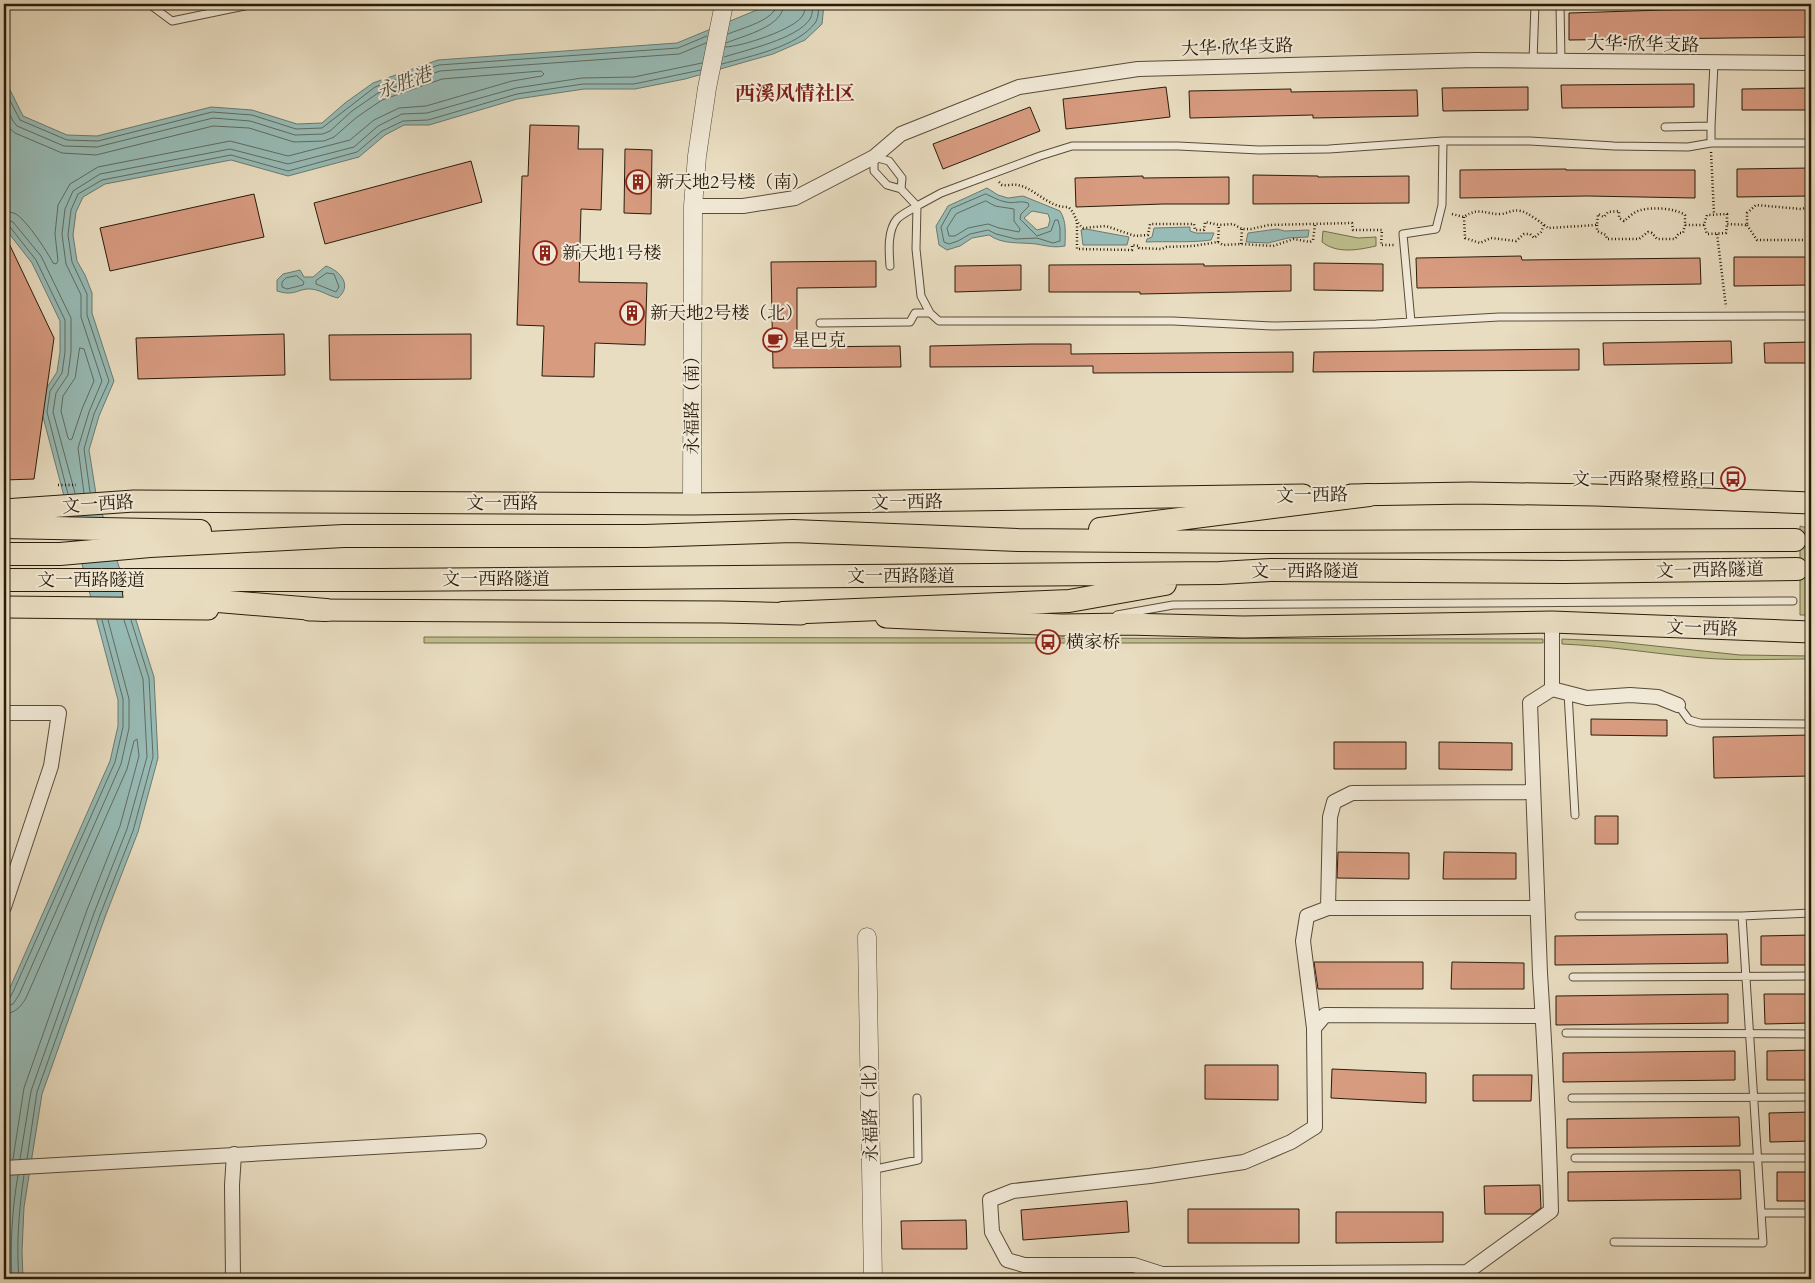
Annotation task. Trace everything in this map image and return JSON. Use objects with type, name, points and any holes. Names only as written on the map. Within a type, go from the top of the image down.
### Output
[{"type":"highway","points":[[1018,540],[1370,495]]},
{"type":"highway","points":[[4,527],[51,517],[147,538]]},
{"type":"highway","name":"文一西路隧道","points":[[4,554],[60,554],[147,538],[645,536],[793,531],[1018,540],[1269,542],[1795,540]]},
{"type":"highway","name":"文一西路隧道","points":[[4,581],[66,593],[143,595],[1220,573],[1271,570],[1574,572],[1797,570]]},
{"type":"highway","points":[[783,613],[1069,601],[1220,573]]},
{"type":"highway","points":[[143,595],[326,610]]},
{"type":"main road","name":"文一西路","points":[[4,510],[51,517],[134,500],[692,504],[1470,493],[1811,503]]},
{"type":"main road","points":[[1785,502],[1811,518]]},
{"type":"main road","points":[[4,607],[66,593],[143,595]]},
{"type":"main road","name":"文一西路","points":[[326,610],[783,613],[1062,625],[1126,624],[1243,627],[1552,622],[1811,632]]},
{"type":"street","name":"永福路（南）","points":[[692,504],[693,206],[697,156],[707,88],[724,4]]},
{"type":"street","name":"大华·欣华支路","points":[[693,206],[743,206],[795,198],[874,157],[901,134],[1019,87],[1138,69],[1476,60],[1714,64],[1811,63]]},
{"type":"street","points":[[1552,622],[1552,689]]},
{"type":"street","points":[[1537,908],[1328,908],[1307,916],[1303,941],[1314,1028],[1314,1127],[1291,1142],[1244,1162],[1150,1176],[1013,1191],[990,1200],[992,1232],[1007,1260],[1024,1265],[1134,1264],[1162,1274],[1177,1276],[1467,1272],[1551,1211],[1530,703],[1552,689],[1587,698],[1630,695],[1658,697],[1678,705]]},
{"type":"street","points":[[4,713],[58,713],[51,766],[4,907]]},
{"type":"street","points":[[1328,908],[1330,817],[1334,802],[1352,793],[1533,792]]},
{"type":"street","name":"永福路（北）","points":[[867,937],[873,1279]]},
{"type":"street","points":[[1314,1028],[1325,1015],[1542,1016]]},
{"type":"street","points":[[4,1168],[479,1141]]},
{"type":"street","points":[[233,1279],[232,1185],[234,1154]]},
{"type":"lane","points":[[149,4],[172,22],[254,4]]},
{"type":"lane","points":[[1533,61],[1535,4]]},
{"type":"lane","points":[[1560,4],[1561,61]]},
{"type":"lane","points":[[1711,143],[1710,126],[1714,64]]},
{"type":"lane","points":[[1665,127],[1710,126]]},
{"type":"lane","points":[[1410,322],[1403,234],[1436,229],[1441,210],[1443,141]]},
{"type":"lane","points":[[890,266],[889,247],[892,230],[897,220],[917,206],[941,193],[1072,146],[1269,150],[1329,149],[1443,141],[1530,141],[1614,146],[1688,147],[1711,143],[1811,143]]},
{"type":"lane","points":[[901,189],[902,178],[889,161],[874,157],[874,171],[887,186],[901,189],[917,206],[916,248],[920,296],[930,313],[939,321],[1173,321],[1274,326],[1376,324],[1499,317],[1811,316]]},
{"type":"lane","points":[[820,323],[910,322],[916,313],[930,313]]},
{"type":"lane","points":[[1062,625],[1172,605],[1793,601]]},
{"type":"lane","points":[[1568,694],[1575,815]]},
{"type":"lane","points":[[1678,705],[1689,720],[1700,723],[1811,724]]},
{"type":"lane","points":[[1579,916],[1742,916],[1811,913]]},
{"type":"lane","points":[[1614,1242],[1763,1243],[1742,916]]},
{"type":"lane","points":[[1573,977],[1811,976]]},
{"type":"lane","points":[[1566,1033],[1811,1034]]},
{"type":"lane","points":[[1572,1098],[1811,1097]]},
{"type":"lane","points":[[871,1170],[918,1160],[917,1098]]},
{"type":"lane","points":[[1575,1158],[1811,1158]]},
{"type":"lane","points":[[1761,1213],[1811,1213]]},
{"type":"path","points":[[1711,143],[1714,215]]},
{"type":"path","points":[[991,174],[1002,185],[1016,185],[1028,189],[1055,205],[1068,207],[1072,210],[1077,223],[1077,249],[1132,250],[1132,245],[1139,246],[1138,248],[1162,249],[1218,242],[1223,245],[1273,246],[1294,239],[1310,242],[1313,240],[1315,224]]},
{"type":"path","points":[[1811,208],[1800,209],[1756,205],[1747,213],[1747,225],[1757,240],[1811,240]]},
{"type":"path","points":[[1654,209],[1681,212],[1685,215],[1683,233],[1680,233],[1675,239],[1657,239],[1652,233],[1648,232],[1639,239],[1607,239],[1606,235],[1597,231],[1597,223],[1598,214],[1604,216],[1608,212],[1619,211],[1619,218],[1624,221],[1640,210],[1654,209]]},
{"type":"path","points":[[1441,210],[1464,217]]},
{"type":"path","points":[[1464,217],[1470,212],[1480,210],[1504,214],[1510,210],[1522,211],[1541,221],[1548,228],[1597,225],[1597,223]]},
{"type":"path","points":[[1727,214],[1726,233],[1708,234],[1704,225],[1707,215],[1714,215],[1727,214]]},
{"type":"path","points":[[1464,217],[1466,238],[1480,243],[1492,238],[1516,241],[1524,234],[1530,234],[1534,238],[1541,232],[1544,225]]},
{"type":"path","points":[[1077,223],[1083,228],[1106,226],[1135,236],[1148,235],[1150,224],[1194,224],[1195,230],[1204,230],[1205,222],[1233,224],[1242,229],[1269,225],[1352,223],[1353,230],[1382,230],[1381,245],[1404,246]]},
{"type":"path","points":[[1218,242],[1219,224]]},
{"type":"path","points":[[1727,224],[1747,225]]},
{"type":"path","points":[[1685,225],[1704,225]]},
{"type":"path","points":[[1241,244],[1242,229]]},
{"type":"path","points":[[1717,234],[1728,316]]},
{"type":"green space","points":[[1323,231],[1358,238],[1376,237],[1376,246],[1355,250],[1341,250],[1322,242]]},
{"type":"green space","points":[[1800,526],[1811,529],[1811,615],[1800,615]]},
{"type":"green space","points":[[424,637],[1543,639],[1543,643],[424,643]]},
{"type":"green space","points":[[1562,639],[1608,641],[1740,655],[1811,656],[1811,659],[1744,660],[1703,658],[1562,644]]},
{"type":"water","name":"永胜港","points":[[768,4],[824,4],[822,24],[805,40],[773,54],[685,79],[635,89],[584,89],[517,99],[429,125],[404,125],[385,135],[359,157],[288,176],[231,160],[105,184],[83,197],[76,212],[73,235],[77,261],[92,293],[92,313],[114,381],[99,416],[89,450],[96,494],[154,677],[158,758],[138,832],[105,917],[42,1094],[24,1207],[23,1279],[4,1279],[4,998],[110,761],[118,726],[118,700],[42,413],[46,389],[57,372],[60,352],[60,321],[32,263],[4,227],[4,78],[23,116],[67,135],[97,136],[211,107],[252,110],[297,124],[322,123],[345,103],[373,83],[438,60],[677,43]]},
{"type":"water","points":[[987,188],[998,195],[1008,198],[1023,196],[1060,211],[1065,224],[1065,246],[1054,247],[1006,242],[989,235],[972,238],[960,246],[947,250],[939,245],[936,226],[948,206]],"holes":[[[1032,211],[1048,214],[1050,220],[1048,227],[1037,230],[1024,218]]]},
{"type":"water","points":[[1190,227],[1190,231],[1196,233],[1214,233],[1211,240],[1146,242],[1147,239],[1152,237],[1154,228]]},
{"type":"water","points":[[1086,229],[1129,237],[1127,245],[1083,245],[1081,230]]},
{"type":"water","points":[[1277,229],[1285,231],[1309,230],[1308,237],[1288,238],[1268,243],[1246,242],[1248,233]]},
{"type":"water","points":[[326,266],[336,271],[343,279],[344,288],[338,298],[311,289],[292,293],[277,291],[277,280],[283,274],[300,270],[304,277],[313,277]]},
{"type":"building","points":[[1811,8],[1811,37],[1569,40],[1569,13]]},
{"type":"building","points":[[1694,84],[1694,107],[1562,108],[1561,85]]},
{"type":"building","points":[[1166,87],[1170,117],[1066,129],[1063,99]]},
{"type":"building","points":[[1528,87],[1528,110],[1443,111],[1442,88]]},
{"type":"building","points":[[1811,88],[1811,110],[1742,110],[1742,89]]},
{"type":"building","points":[[1291,89],[1291,92],[1417,90],[1418,116],[1313,118],[1313,115],[1190,118],[1189,91]]},
{"type":"building","points":[[1030,107],[1040,131],[943,169],[933,144]]},
{"type":"building","name":"新天地1号楼","points":[[530,125],[579,126],[578,149],[603,149],[601,210],[581,209],[579,282],[647,283],[645,345],[595,343],[594,377],[542,376],[544,326],[517,325],[522,176],[528,176]]},
{"type":"building","name":"新天地2号楼（南）","points":[[625,149],[652,150],[651,214],[624,213]]},
{"type":"building","points":[[471,161],[482,202],[325,244],[314,203]]},
{"type":"building","points":[[1811,168],[1811,196],[1737,197],[1737,169]]},
{"type":"building","points":[[1460,170],[1695,170],[1695,198],[1587,196],[1460,198]]},
{"type":"building","points":[[1253,175],[1318,177],[1409,176],[1409,203],[1253,204]]},
{"type":"building","points":[[1143,176],[1143,178],[1229,177],[1229,204],[1076,207],[1075,178]]},
{"type":"building","points":[[254,194],[264,237],[110,271],[100,228]]},
{"type":"building","points":[[4,233],[54,338],[34,479],[4,480]]},
{"type":"building","points":[[1521,256],[1522,260],[1700,258],[1701,284],[1417,288],[1416,258]]},
{"type":"building","points":[[1734,257],[1811,257],[1811,285],[1734,286]]},
{"type":"building","points":[[876,261],[876,287],[797,288],[797,347],[900,346],[901,367],[773,368],[771,262]]},
{"type":"building","points":[[1314,263],[1383,264],[1383,291],[1314,290]]},
{"type":"building","points":[[1204,264],[1204,266],[1291,265],[1291,291],[1140,294],[1140,292],[1049,292],[1049,265]]},
{"type":"building","points":[[1021,265],[1021,290],[955,292],[955,266]]},
{"type":"building","points":[[284,334],[285,375],[138,379],[136,338]]},
{"type":"building","points":[[471,334],[471,379],[330,380],[329,335]]},
{"type":"building","points":[[1731,341],[1732,363],[1604,365],[1603,343]]},
{"type":"building","points":[[1811,342],[1811,363],[1765,363],[1764,343]]},
{"type":"building","points":[[1071,344],[1071,354],[1293,352],[1293,372],[1093,373],[1093,366],[930,367],[930,346]]},
{"type":"building","points":[[1579,349],[1579,370],[1313,372],[1314,352]]},
{"type":"building","points":[[1591,719],[1667,720],[1667,736],[1591,735]]},
{"type":"building","points":[[1811,735],[1811,776],[1714,778],[1713,737]]},
{"type":"building","points":[[1334,742],[1406,742],[1406,769],[1334,769]]},
{"type":"building","points":[[1439,742],[1512,743],[1512,770],[1439,769]]},
{"type":"building","points":[[1595,816],[1618,816],[1618,844],[1595,844]]},
{"type":"building","points":[[1338,852],[1409,853],[1409,879],[1337,878]]},
{"type":"building","points":[[1444,852],[1516,853],[1516,879],[1443,879]]},
{"type":"building","points":[[1727,934],[1728,963],[1555,965],[1555,936]]},
{"type":"building","points":[[1811,935],[1811,965],[1761,965],[1761,936]]},
{"type":"building","points":[[1314,962],[1423,962],[1423,989],[1318,989]]},
{"type":"building","points":[[1452,962],[1524,963],[1524,989],[1451,989]]},
{"type":"building","points":[[1728,994],[1728,1023],[1556,1025],[1556,996]]},
{"type":"building","points":[[1764,994],[1811,994],[1811,1023],[1765,1024]]},
{"type":"building","points":[[1811,1050],[1811,1080],[1767,1080],[1767,1051]]},
{"type":"building","points":[[1735,1051],[1735,1080],[1563,1082],[1563,1053]]},
{"type":"building","points":[[1205,1065],[1278,1065],[1278,1100],[1205,1099]]},
{"type":"building","points":[[1332,1069],[1426,1073],[1426,1103],[1331,1098]]},
{"type":"building","points":[[1473,1075],[1532,1075],[1531,1101],[1473,1101]]},
{"type":"building","points":[[1811,1112],[1811,1141],[1770,1142],[1769,1113]]},
{"type":"building","points":[[1739,1117],[1740,1146],[1567,1148],[1567,1119]]},
{"type":"building","points":[[1740,1170],[1741,1199],[1568,1201],[1568,1172]]},
{"type":"building","points":[[1777,1172],[1811,1172],[1811,1201],[1777,1201]]},
{"type":"building","points":[[1540,1185],[1541,1208],[1533,1214],[1485,1214],[1484,1186]]},
{"type":"building","points":[[1127,1201],[1129,1232],[1023,1240],[1021,1210]]},
{"type":"building","points":[[1188,1209],[1299,1209],[1299,1243],[1188,1243]]},
{"type":"building","points":[[1336,1212],[1443,1212],[1443,1242],[1336,1243]]},
{"type":"building","points":[[966,1220],[967,1249],[902,1249],[901,1221]]},
{"type":"tunnel","points":[[1795,540],[1811,540]]},
{"type":"place","name":"新天地2号楼（南）","points":[[638,182]]},
{"type":"place","name":"新天地1号楼","points":[[545,253]]},
{"type":"place","name":"新天地2号楼（北）","points":[[632,313]]},
{"type":"place","name":"星巴克","points":[[775,340]]},
{"type":"place","name":"文一西路聚橙路口","points":[[1733,479]]},
{"type":"place","name":"横家桥","points":[[1048,642]]},
{"type":"district","name":"西溪风情社区","points":[[795,93]]}]
